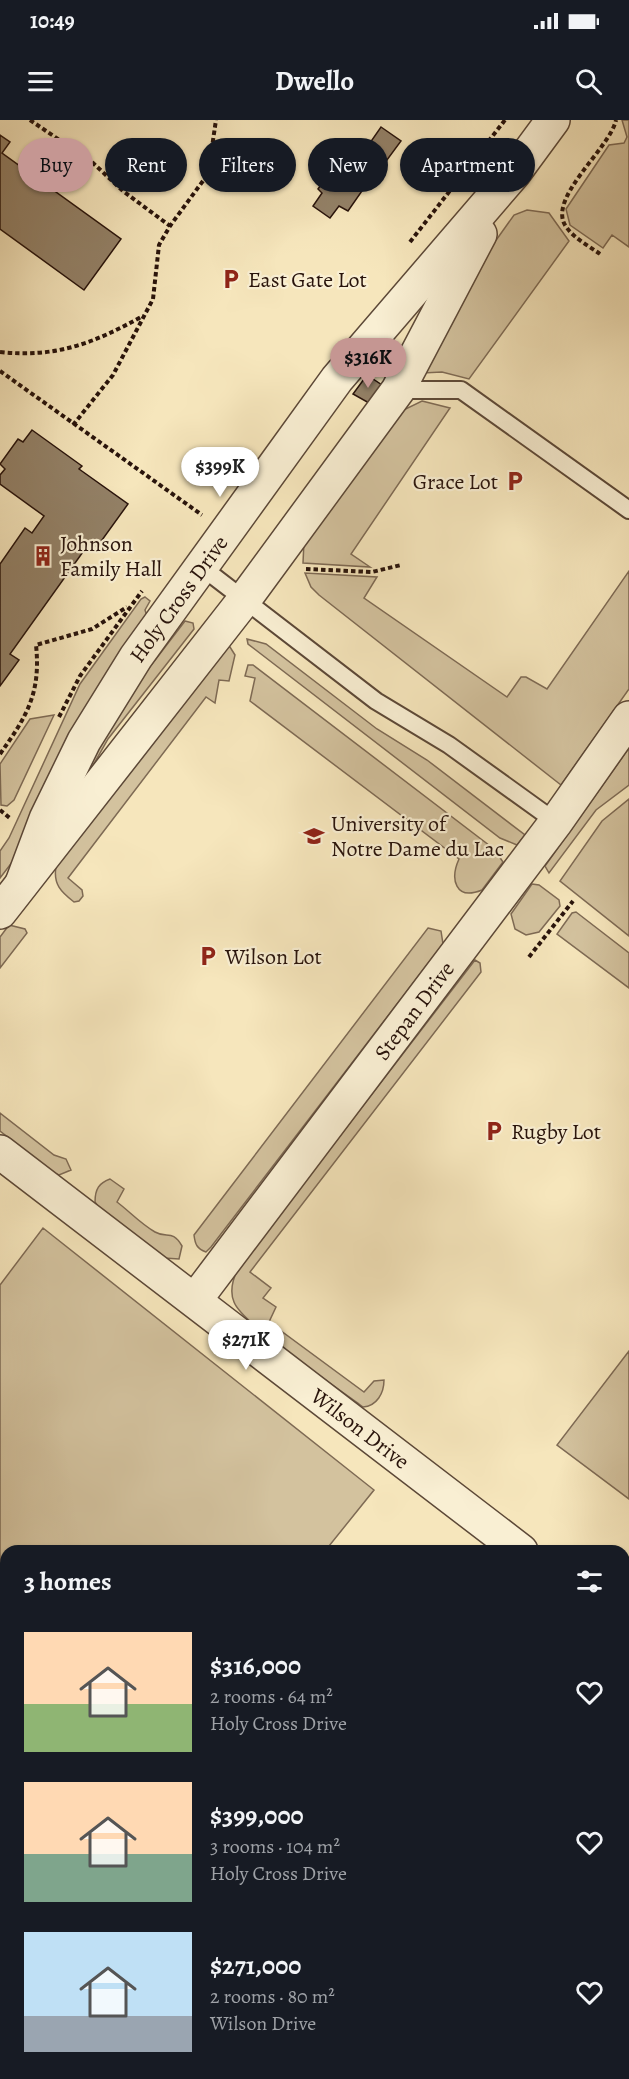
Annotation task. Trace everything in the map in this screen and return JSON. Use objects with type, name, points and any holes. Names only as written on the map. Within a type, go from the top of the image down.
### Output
[{"type":"street","name":"Holy Cross Drive","points":[[535,144],[553,120]]},
{"type":"street","name":"Holy Cross Drive","points":[[22,883],[46,819],[84,741],[136,657],[337,379],[498,192]]},
{"type":"street","name":"Holy Cross Drive","points":[[0,912],[244,600],[398,390],[504,192]]},
{"type":"street","name":"Stepan Drive","points":[[195,1300],[556,822],[629,718]]},
{"type":"street","name":"Wilson Drive","points":[[0,1152],[195,1300],[503,1545]]},
{"type":"lane","points":[[398,390],[461,390],[629,510]]},
{"type":"lane","points":[[202,568],[376,701],[449,745],[556,822]]},
{"type":"path","points":[[73,425],[113,375],[153,299],[159,245],[208,174],[216,120]]},
{"type":"path","points":[[600,254],[565,227],[561,217],[567,194],[609,137],[616,120]]},
{"type":"path","points":[[33,121],[93,163],[123,191],[170,226]]},
{"type":"path","points":[[0,352],[50,354],[117,330],[144,315]]},
{"type":"path","points":[[0,371],[202,515],[230,528]]},
{"type":"path","points":[[305,569],[372,572],[401,565]]},
{"type":"path","points":[[0,754],[22,724],[31,705],[37,675],[36,645],[92,630],[130,606]]},
{"type":"path","points":[[0,810],[11,819]]},
{"type":"path","points":[[529,957],[573,901]]},
{"type":"shaded area","points":[[622,120],[629,120],[629,247],[612,235],[603,248],[570,225],[566,209],[609,145],[624,143],[627,137]]},
{"type":"shaded area","points":[[527,210],[549,213],[569,241],[469,379],[442,372],[423,373],[450,305],[514,215]]},
{"type":"shaded area","points":[[422,401],[450,408],[351,554],[370,567],[303,563],[304,541],[389,417]]},
{"type":"shaded area","points":[[629,571],[629,689],[561,785],[319,595],[311,587],[305,573],[377,577],[364,598],[507,697],[521,677],[526,677],[547,689]]},
{"type":"shaded area","points":[[145,597],[150,601],[145,610],[150,625],[23,848],[0,878],[0,851],[9,838],[80,684],[141,599]]},
{"type":"shaded area","points":[[185,621],[193,623],[194,629],[108,739],[53,836],[100,732]]},
{"type":"shaded area","points":[[247,639],[266,644],[377,729],[427,760],[525,835],[517,845],[500,838],[248,644]]},
{"type":"shaded area","points":[[226,647],[230,647],[235,655],[229,681],[219,680],[215,703],[206,697],[68,878],[82,890],[83,896],[79,901],[74,902],[59,887],[55,873],[56,867]]},
{"type":"shaded area","points":[[248,665],[253,665],[494,849],[503,862],[482,890],[466,893],[460,890],[455,880],[459,859],[250,701],[255,678],[245,676]]},
{"type":"shaded area","points":[[54,715],[14,800],[7,806],[1,805],[0,764],[30,719]]},
{"type":"shaded area","points":[[629,748],[629,785],[596,810],[549,873],[545,866]]},
{"type":"shaded area","points":[[629,799],[629,936],[560,881],[602,821]]},
{"type":"shaded area","points":[[532,884],[539,885],[559,900],[560,906],[539,932],[526,935],[515,929],[511,914]]},
{"type":"shaded area","points":[[576,912],[629,953],[629,988],[557,934],[572,913]]},
{"type":"shaded area","points":[[9,925],[25,929],[27,933],[0,968],[0,937]]},
{"type":"shaded area","points":[[428,928],[441,931],[443,944],[211,1247],[206,1252],[200,1249],[194,1235]]},
{"type":"shaded area","points":[[475,960],[480,963],[481,972],[250,1272],[271,1288],[263,1298],[276,1307],[269,1322],[364,1392],[374,1381],[384,1380],[379,1398],[363,1407],[254,1325],[234,1302],[233,1280],[239,1267]]},
{"type":"shaded area","points":[[0,1113],[54,1155],[66,1159],[71,1170],[59,1175],[54,1173],[0,1131]]},
{"type":"shaded area","points":[[110,1179],[124,1189],[117,1202],[150,1229],[159,1234],[172,1236],[178,1241],[182,1246],[179,1259],[164,1258],[99,1208],[95,1202],[97,1190],[103,1182]]},
{"type":"shaded area","points":[[43,1228],[374,1490],[330,1545],[0,1545],[0,1285]]},
{"type":"shaded area","points":[[629,1351],[629,1499],[557,1445]]},
{"type":"building","points":[[381,127],[400,142],[388,159],[388,138],[373,138]]},
{"type":"building","points":[[0,135],[10,142],[2,153],[18,165],[18,192],[56,192],[121,239],[84,290],[0,229]]},
{"type":"building","points":[[361,192],[348,211],[339,206],[330,218],[313,206],[322,193]]},
{"type":"building","points":[[367,375],[382,385],[369,403],[353,394]]},
{"type":"building","name":"Johnson Family Hall","points":[[32,430],[82,466],[79,469],[128,504],[97,547],[90,542],[10,654],[19,660],[0,686],[0,564],[25,528],[32,533],[44,516],[0,484],[0,475],[5,469],[0,464],[18,439],[23,442]]},
{"type":"place","name":"East Gate Lot","points":[[231,279]]},
{"type":"place","name":"Grace Lot","points":[[515,481]]},
{"type":"place","name":"Johnson Family Hall","points":[[43,556]]},
{"type":"place","name":"University of Notre Dame du Lac","points":[[314,836]]},
{"type":"place","name":"Wilson Lot","points":[[208,956]]},
{"type":"place","name":"Rugby Lot","points":[[494,1131]]}]
